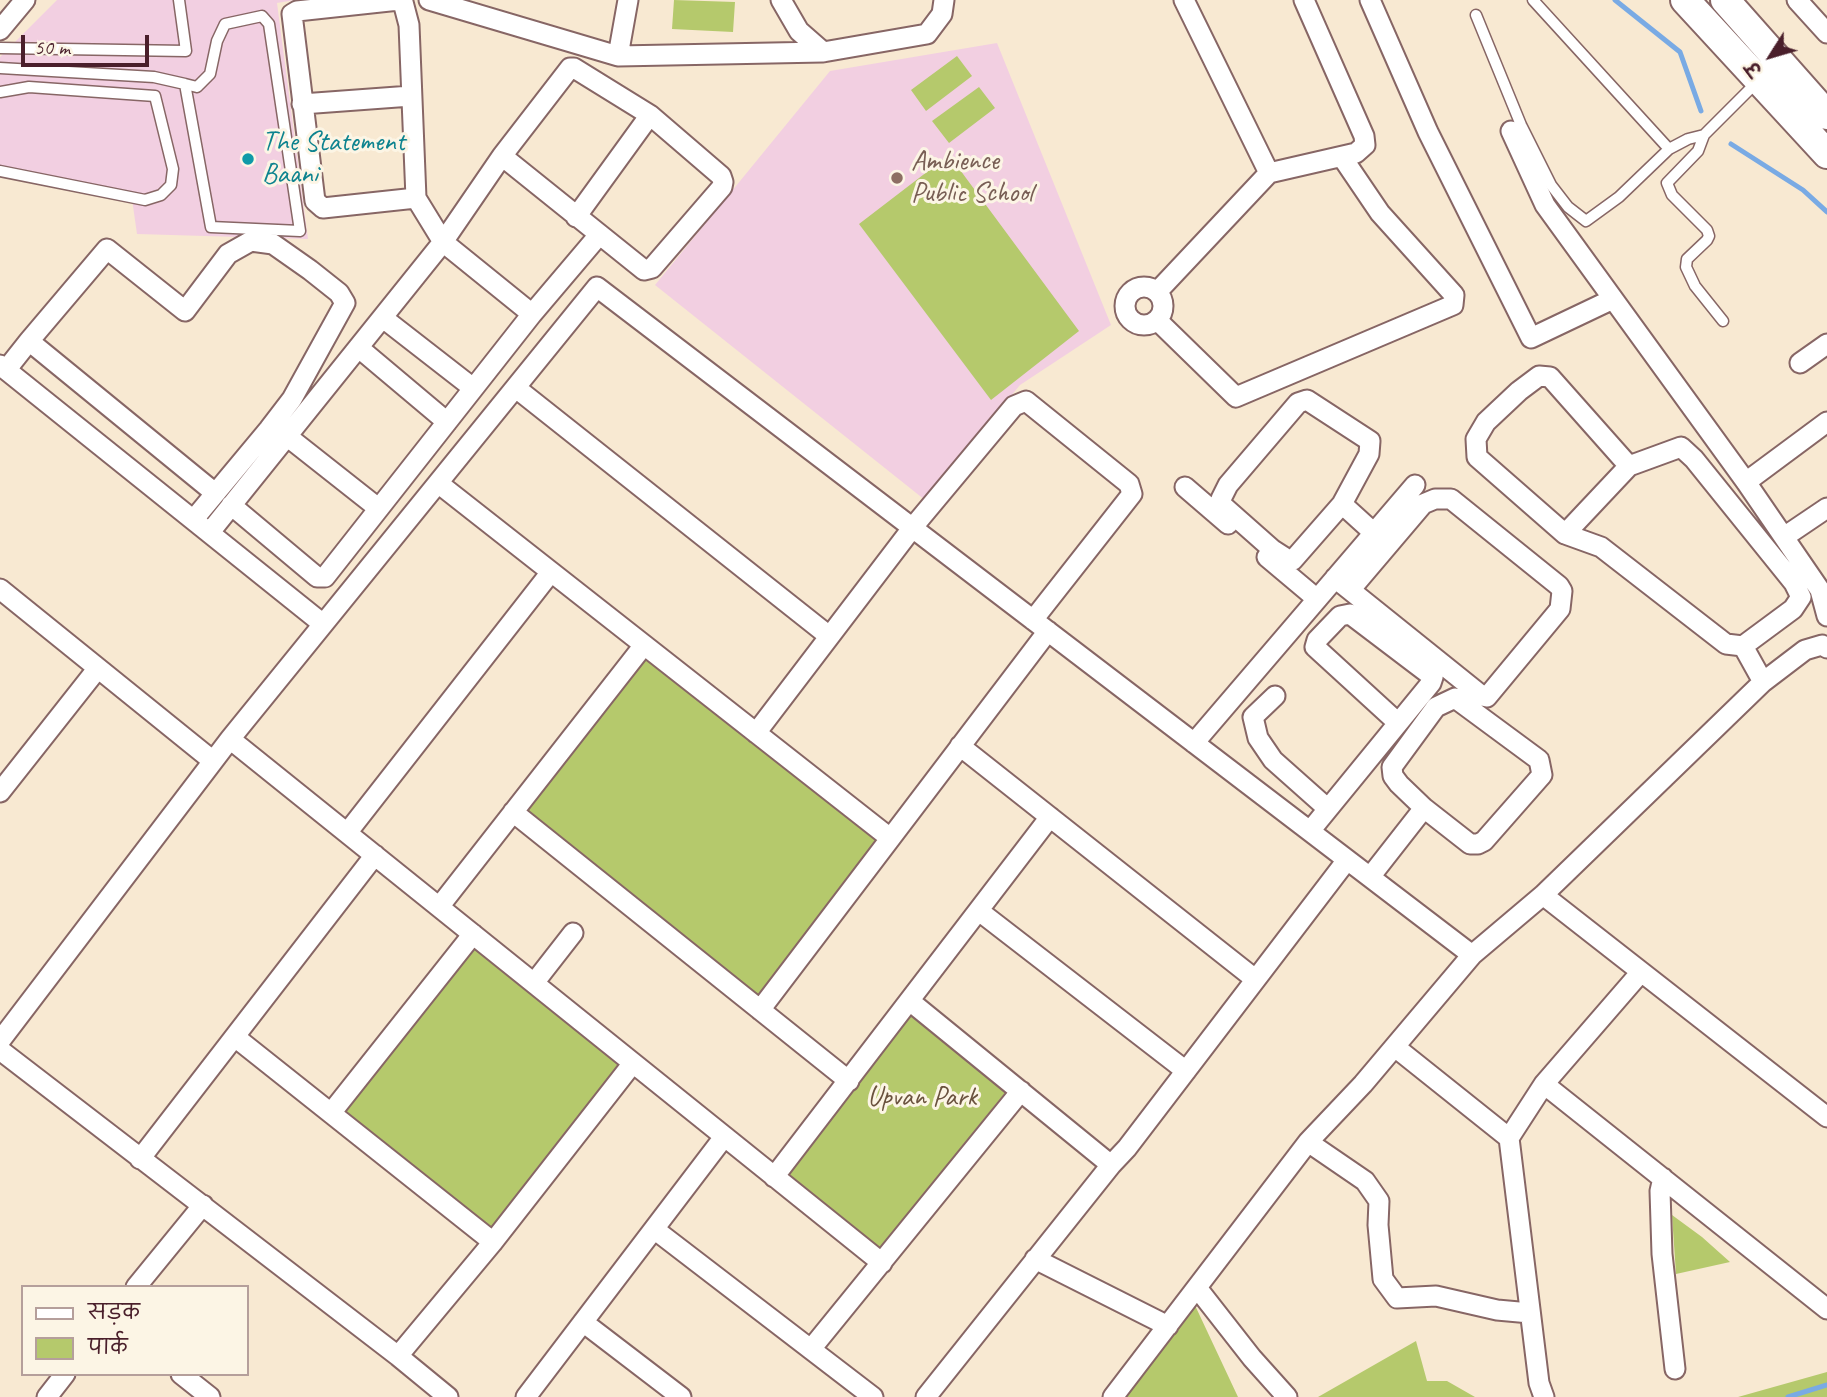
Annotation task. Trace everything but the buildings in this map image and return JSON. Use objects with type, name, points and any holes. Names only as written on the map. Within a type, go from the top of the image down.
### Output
[{"type":"main road","points":[[1685,0],[1827,154]]},
{"type":"main road","points":[[1725,0],[1827,115]]},
{"type":"street","points":[[0,30],[25,0]]},
{"type":"street","points":[[416,198],[323,208],[318,206],[315,201],[292,14],[297,11],[399,0],[406,6],[416,198],[443,243],[532,314]]},
{"type":"street","points":[[429,0],[618,56],[822,52],[927,34],[942,14],[944,0]]},
{"type":"street","points":[[618,56],[628,0]]},
{"type":"street","points":[[781,0],[799,31],[822,52]]},
{"type":"street","points":[[1184,0],[1269,173]]},
{"type":"street","points":[[1157,292],[1269,173],[1356,153],[1365,145],[1364,136],[1304,0]]},
{"type":"street","points":[[1370,0],[1428,132],[1531,338],[1613,299]]},
{"type":"street","points":[[1797,0],[1827,33]]},
{"type":"street","points":[[209,531],[443,243],[502,156],[570,68],[650,115],[721,176],[722,187],[648,271],[576,217],[502,156]]},
{"type":"street","points":[[302,104],[411,96]]},
{"type":"street","points":[[576,217],[650,115]]},
{"type":"street","points":[[1511,131],[1545,205],[1784,537],[1823,587],[1827,616]]},
{"type":"street","points":[[1157,320],[1236,397],[1453,306],[1454,295],[1380,213],[1342,157]]},
{"type":"street","points":[[231,505],[322,578],[325,577],[532,314],[599,235]]},
{"type":"street","points":[[194,519],[292,399],[345,303],[339,293],[273,244],[251,241],[228,254],[185,311],[107,249],[29,341],[3,367],[323,624]]},
{"type":"street","points":[[0,1041],[230,739],[597,286],[1472,955]]},
{"type":"street","points":[[1146,286],[1157,292],[1161,296],[1163,309],[1157,320],[1139,324],[1129,317],[1125,306],[1133,289],[1146,286]]},
{"type":"street","points":[[383,317],[469,394],[489,420]]},
{"type":"street","points":[[29,341],[215,493]]},
{"type":"street","points":[[1800,363],[1827,344]]},
{"type":"street","points":[[359,348],[447,422]]},
{"type":"street","points":[[1565,534],[1629,466],[1681,447],[1694,459],[1794,583],[1801,597],[1793,609],[1743,646],[1726,644],[1601,547],[1565,534],[1478,457],[1476,439],[1486,422],[1519,391],[1539,376],[1550,377],[1629,466]]},
{"type":"street","points":[[516,388],[829,636]]},
{"type":"street","points":[[1307,400],[1370,441],[1369,454],[1342,504],[1293,560],[1273,550],[1221,504],[1220,499],[1228,485],[1298,403],[1307,400]]},
{"type":"street","points":[[755,733],[913,527],[1014,406],[1026,401],[1129,484],[1132,494],[1040,625],[960,746],[760,1010]]},
{"type":"street","points":[[1746,482],[1827,422]]},
{"type":"street","points":[[288,437],[378,508]]},
{"type":"street","points":[[438,483],[890,838]]},
{"type":"street","points":[[1343,584],[1374,533],[1415,485]]},
{"type":"street","points":[[1185,487],[1317,599]]},
{"type":"street","points":[[1194,743],[1317,599],[1343,584],[1423,504],[1435,499],[1451,499],[1562,591],[1560,609],[1488,697],[1482,696],[1343,584]]},
{"type":"street","points":[[1342,504],[1374,533]]},
{"type":"street","points":[[1784,537],[1827,508]]},
{"type":"street","points":[[347,833],[551,572]]},
{"type":"street","points":[[0,589],[213,761]]},
{"type":"street","points":[[1310,831],[1431,683],[1433,677],[1350,614],[1340,616],[1317,640],[1315,647],[1397,722]]},
{"type":"street","points":[[439,907],[644,645]]},
{"type":"street","points":[[1114,1397],[1308,1142],[1363,1084],[1472,955],[1544,895],[1763,682],[1805,650],[1822,645],[1827,648]]},
{"type":"street","points":[[1743,646],[1763,682]]},
{"type":"street","points":[[0,792],[98,668]]},
{"type":"street","points":[[1275,696],[1253,717],[1258,738],[1273,760],[1327,808]]},
{"type":"street","points":[[1454,698],[1539,760],[1542,775],[1484,841],[1478,844],[1470,844],[1424,808],[1399,784],[1393,776],[1392,766],[1436,707],[1443,702],[1454,698]]},
{"type":"street","points":[[230,739],[882,1263]]},
{"type":"street","points":[[960,746],[1255,979]]},
{"type":"street","points":[[1370,877],[1424,808]]},
{"type":"street","points":[[513,812],[849,1081]]},
{"type":"street","points":[[774,1177],[911,1002],[1050,817]]},
{"type":"street","points":[[140,1159],[375,855]]},
{"type":"street","points":[[926,1397],[1127,1148],[1348,860]]},
{"type":"street","points":[[1544,895],[1827,1117]]},
{"type":"street","points":[[979,911],[1186,1071]]},
{"type":"street","points":[[534,983],[573,933]]},
{"type":"street","points":[[331,1114],[473,934]]},
{"type":"street","points":[[1544,1397],[1539,1383],[1509,1138],[1544,1084],[1641,972]]},
{"type":"street","points":[[911,1002],[1111,1165]]},
{"type":"street","points":[[235,1037],[493,1242]]},
{"type":"street","points":[[1395,1047],[1509,1138]]},
{"type":"street","points":[[0,1050],[448,1397]]},
{"type":"street","points":[[398,1356],[493,1242],[633,1063]]},
{"type":"street","points":[[1544,1084],[1827,1308]]},
{"type":"street","points":[[811,1349],[1021,1091]]},
{"type":"street","points":[[526,1397],[724,1136]]},
{"type":"street","points":[[1308,1142],[1364,1181],[1379,1201],[1378,1225],[1383,1279],[1397,1298],[1436,1296],[1497,1310],[1530,1314]]},
{"type":"street","points":[[1663,1178],[1660,1191],[1662,1254],[1675,1369]]},
{"type":"street","points":[[138,1285],[203,1205]]},
{"type":"street","points":[[654,1229],[873,1397]]},
{"type":"street","points":[[1035,1259],[1168,1326]]},
{"type":"street","points":[[1198,1289],[1252,1358],[1287,1397]]},
{"type":"street","points":[[583,1322],[681,1397]]},
{"type":"street","points":[[47,1397],[63,1376]]},
{"type":"street","points":[[184,1376],[210,1397]]},
{"type":"street","points":[[416,1397],[428,1381]]},
{"type":"lane","points":[[0,48],[186,51],[179,0]]},
{"type":"lane","points":[[1533,0],[1669,149]]},
{"type":"lane","points":[[1476,15],[1521,125],[1552,185],[1568,207],[1586,221],[1619,197],[1669,149],[1688,139],[1704,135]]},
{"type":"lane","points":[[0,68],[154,77],[185,84],[197,87],[210,74],[217,41],[225,24],[262,16],[269,24],[300,231],[211,227],[185,84]]},
{"type":"lane","points":[[1723,321],[1695,286],[1686,267],[1687,259],[1707,240],[1707,230],[1672,195],[1667,183],[1698,151],[1704,135],[1759,81]]},
{"type":"lane","points":[[0,93],[29,87],[155,96],[173,169],[171,186],[161,195],[145,200],[0,171]]},
{"type":"shaded area","points":[[57,0],[295,0],[277,3],[308,239],[137,234],[131,192],[0,173],[0,57]]},
{"type":"shaded area","name":"Ambience Public School","points":[[997,43],[1111,325],[1020,385],[925,500],[655,285],[830,71]]},
{"type":"green space","points":[[674,0],[735,2],[733,32],[672,29]]},
{"type":"green space","points":[[957,56],[972,76],[926,111],[911,90]]},
{"type":"green space","points":[[979,87],[995,108],[949,143],[932,121]]},
{"type":"green space","name":"Ambience Public School","points":[[949,155],[1079,331],[991,400],[859,224]]},
{"type":"green space","points":[[646,654],[879,836],[755,1000],[522,812]]},
{"type":"green space","points":[[473,941],[625,1064],[492,1233],[340,1111]]},
{"type":"green space","name":"Upvan Park","points":[[912,1011],[1009,1088],[877,1252],[784,1177]]},
{"type":"green space","points":[[1672,1215],[1702,1237],[1730,1262],[1676,1274]]},
{"type":"green space","points":[[1192,1299],[1238,1397],[1114,1397]]},
{"type":"green space","points":[[1416,1341],[1427,1381],[1447,1381],[1475,1397],[1318,1397]]},
{"type":"green space","points":[[1827,1372],[1827,1397],[1738,1397]]},
{"type":"waterway","points":[[1615,0],[1680,52],[1701,111]]},
{"type":"waterway","points":[[1731,144],[1803,190],[1827,212]]},
{"type":"waterway","points":[[1788,1397],[1827,1385]]},
{"type":"place","name":"The Statement Baani","points":[[248,159]]},
{"type":"place","name":"Ambience Public School","points":[[897,178]]}]
